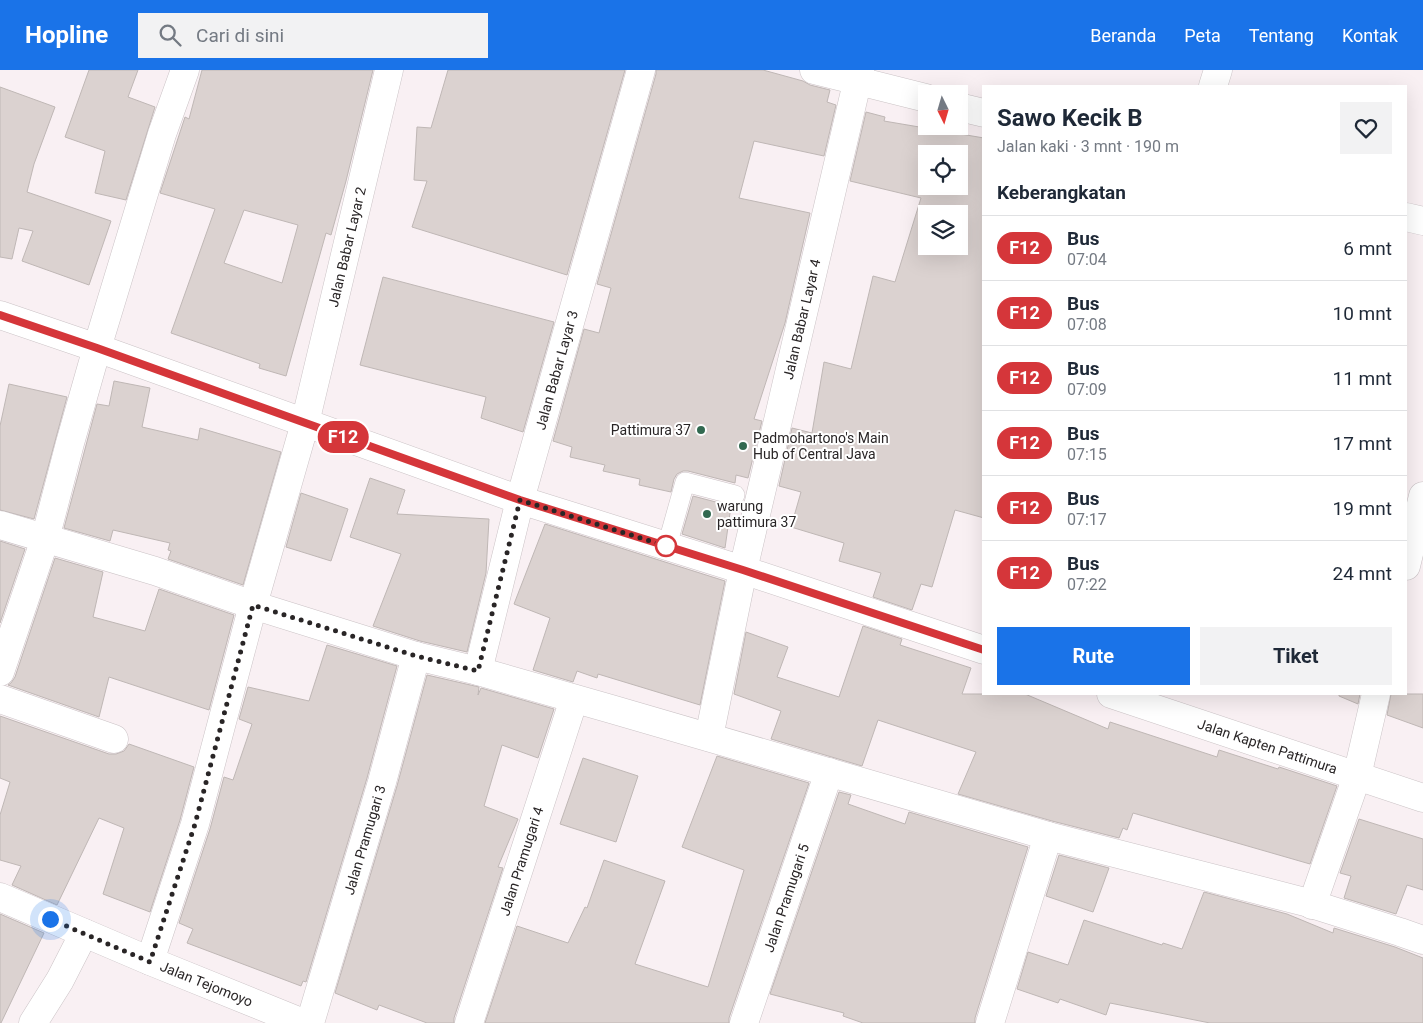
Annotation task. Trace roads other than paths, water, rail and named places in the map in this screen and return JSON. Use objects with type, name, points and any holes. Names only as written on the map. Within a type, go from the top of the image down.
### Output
[{"type":"street","points":[[0,672],[46,539],[70,443],[97,348],[162,134],[185,70]]},
{"type":"street","name":"Jalan Babar Layar 2","points":[[150,962],[195,824],[253,605],[305,423],[389,70]]},
{"type":"street","name":"Jalan Babar Layar 3","points":[[478,671],[520,500],[641,70]]},
{"type":"street","points":[[814,70],[859,76],[918,95]]},
{"type":"street","points":[[1213,85],[1218,70]]},
{"type":"street","name":"Jalan Babar Layar 4","points":[[709,737],[743,570],[859,76]]},
{"type":"street","points":[[968,109],[982,113]]},
{"type":"street","points":[[1407,217],[1423,221]]},
{"type":"street","points":[[0,315],[520,500],[743,570],[982,649]]},
{"type":"street","points":[[1407,562],[1423,496]]},
{"type":"street","points":[[0,525],[155,571],[253,605],[416,656],[478,671],[1048,836],[1312,905],[1423,940]]},
{"type":"street","name":"Jalan Pramugari 3","points":[[310,1023],[382,782],[416,656]]},
{"type":"street","name":"Jalan Kapten Pattimura","points":[[1114,695],[1423,798]]},
{"type":"street","points":[[1312,905],[1357,776],[1376,695]]},
{"type":"street","points":[[0,699],[114,739]]},
{"type":"street","name":"Jalan Pramugari 4","points":[[468,1023],[574,699]]},
{"type":"street","name":"Jalan Pramugari 5","points":[[744,1023],[829,772]]},
{"type":"street","points":[[990,1023],[1048,836]]},
{"type":"street","name":"Jalan Tejomoyo","points":[[0,897],[150,962],[303,1023]]},
{"type":"street","points":[[33,1023],[60,980],[84,933]]},
{"type":"lane","points":[[667,546],[685,482],[735,495]]},
{"type":"place","name":"Pattimura 37","points":[[701,430]]},
{"type":"place","name":"Padmohartono's Main Hub of Central Java","points":[[743,446]]},
{"type":"place","name":"warung pattimura 37","points":[[707,514]]}]
